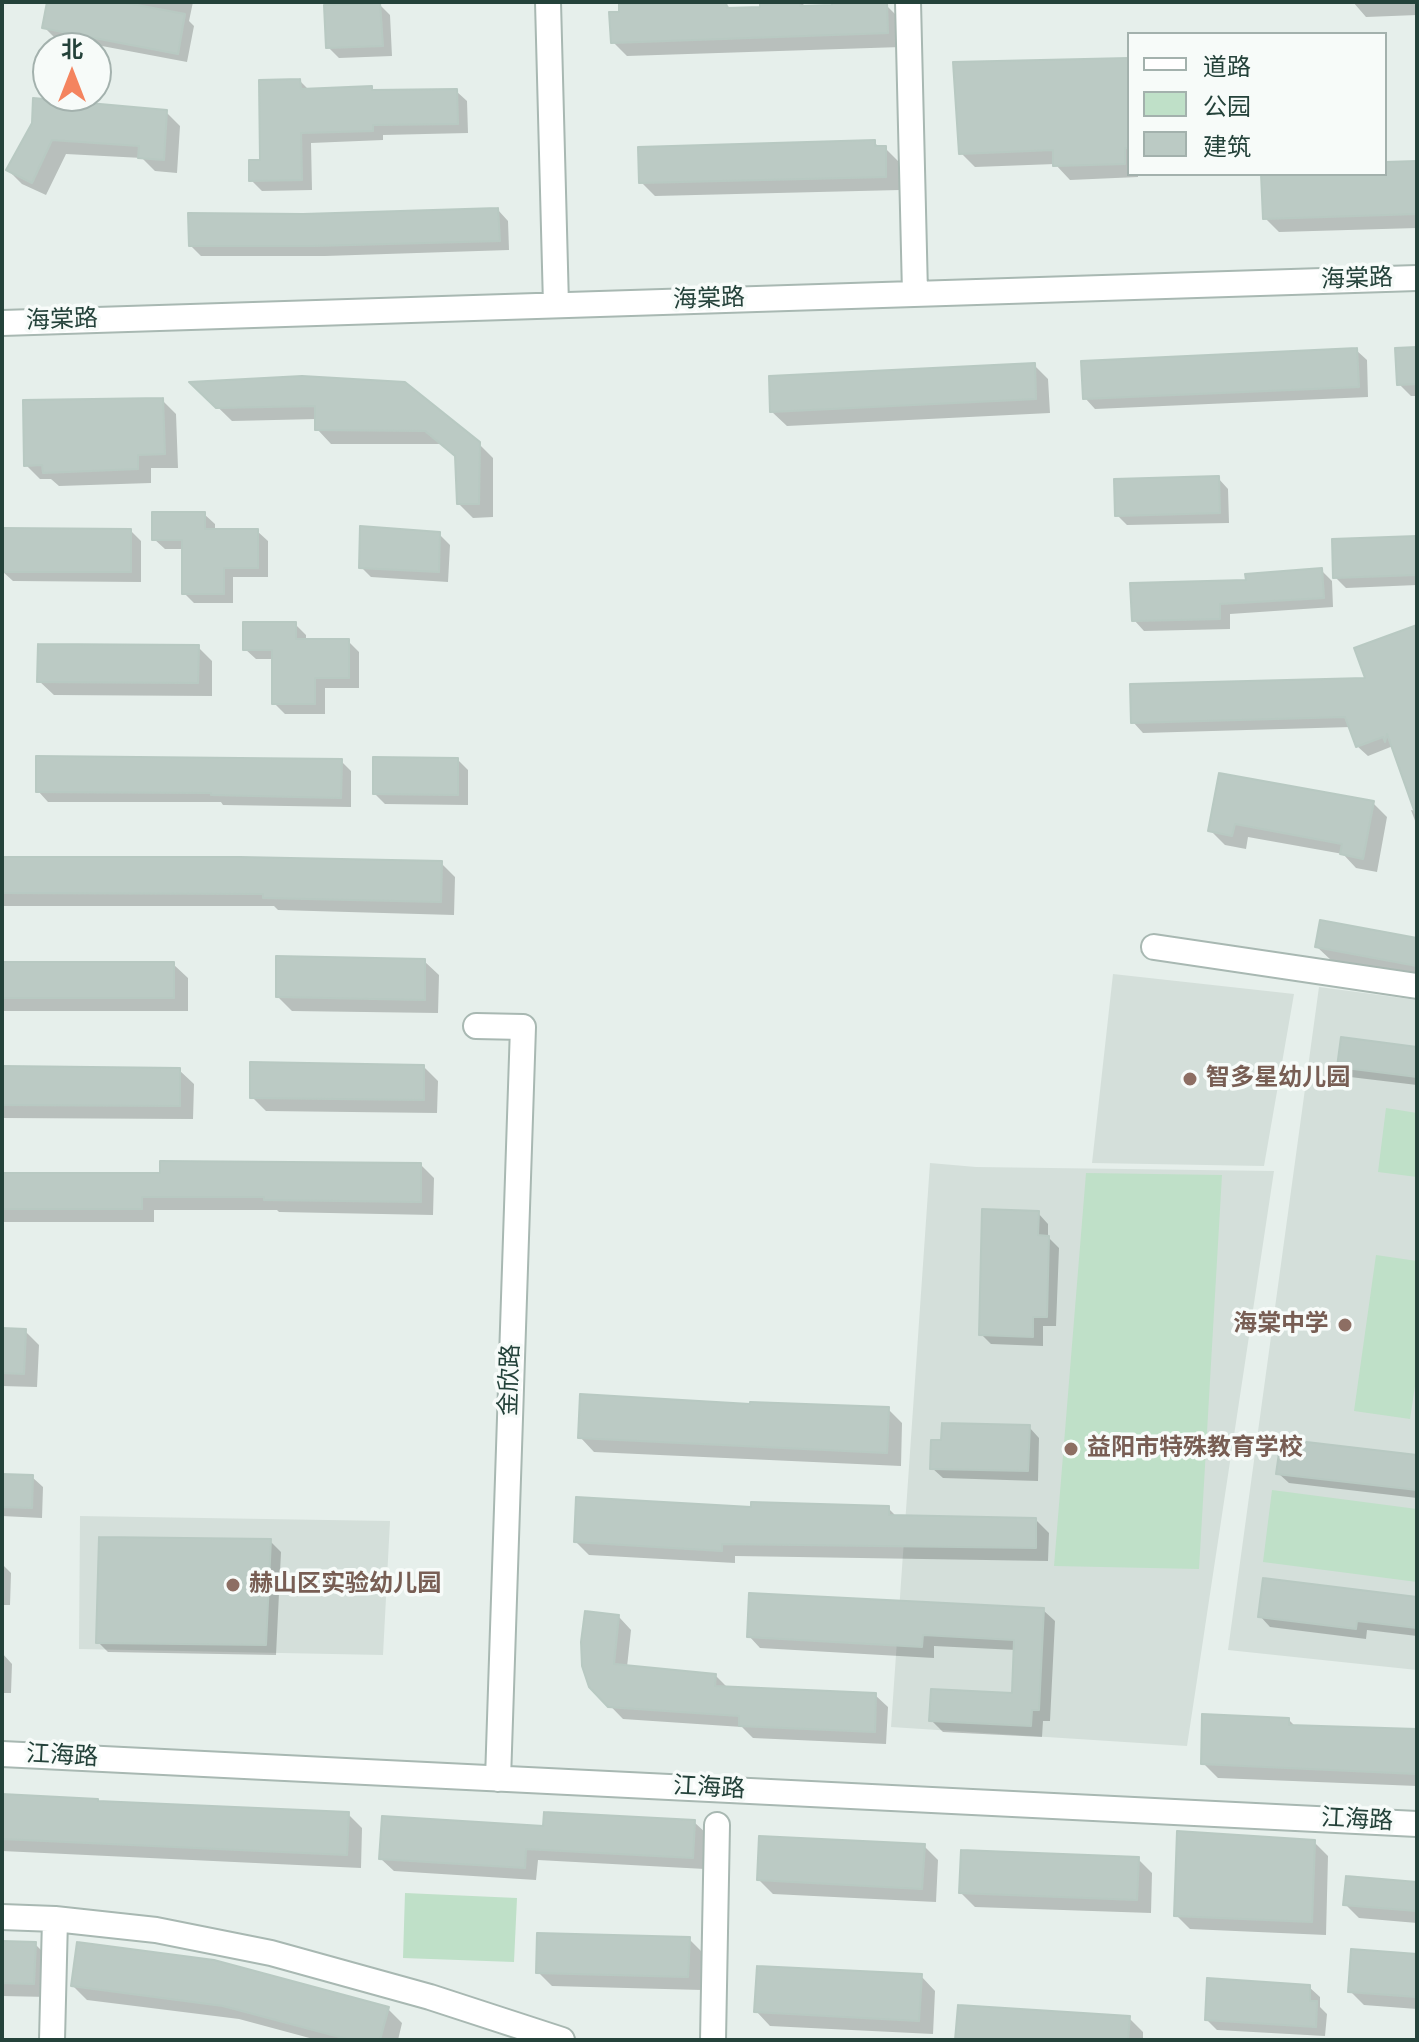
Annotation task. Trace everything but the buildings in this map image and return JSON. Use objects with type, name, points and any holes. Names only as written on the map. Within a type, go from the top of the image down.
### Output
[{"type":"street","points":[[548,2],[556,305]]},
{"type":"street","points":[[908,2],[915,293]]},
{"type":"street","name":"海棠路","points":[[2,323],[1417,278]]},
{"type":"street","points":[[1154,947],[1417,986]]},
{"type":"street","name":"金欣路","points":[[476,1026],[523,1027],[498,1779]]},
{"type":"street","name":"江海路","points":[[2,1754],[1417,1824]]},
{"type":"street","points":[[713,2040],[717,1825]]},
{"type":"street","points":[[2,1917],[55,1919],[156,1930],[271,1953],[430,1997],[562,2040]]},
{"type":"street","points":[[52,2040],[55,1919]]},
{"type":"shaded area","name":"智多星幼儿园","points":[[1113,974],[1294,994],[1264,1166],[1092,1163]]},
{"type":"shaded area","name":"海棠中学","points":[[1319,987],[1417,1000],[1417,1670],[1228,1650]]},
{"type":"shaded area","name":"益阳市特殊教育学校","points":[[930,1163],[976,1167],[1274,1171],[1187,1746],[891,1727]]},
{"type":"shaded area","name":"赫山区实验幼儿园","points":[[80,1516],[390,1521],[383,1655],[79,1649]]},
{"type":"green space","points":[[1386,1108],[1417,1113],[1417,1177],[1378,1172]]},
{"type":"green space","points":[[1086,1173],[1222,1175],[1199,1569],[1054,1566]]},
{"type":"green space","points":[[1376,1255],[1417,1261],[1417,1373],[1410,1419],[1354,1411]]},
{"type":"green space","points":[[1272,1490],[1417,1509],[1417,1582],[1263,1562]]},
{"type":"green space","points":[[405,1893],[517,1898],[514,1962],[403,1958]]},
{"type":"place","name":"智多星幼儿园","points":[[1190,1079]]},
{"type":"place","name":"海棠中学","points":[[1345,1325]]},
{"type":"place","name":"益阳市特殊教育学校","points":[[1071,1449]]},
{"type":"place","name":"赫山区实验幼儿园","points":[[233,1585]]}]
